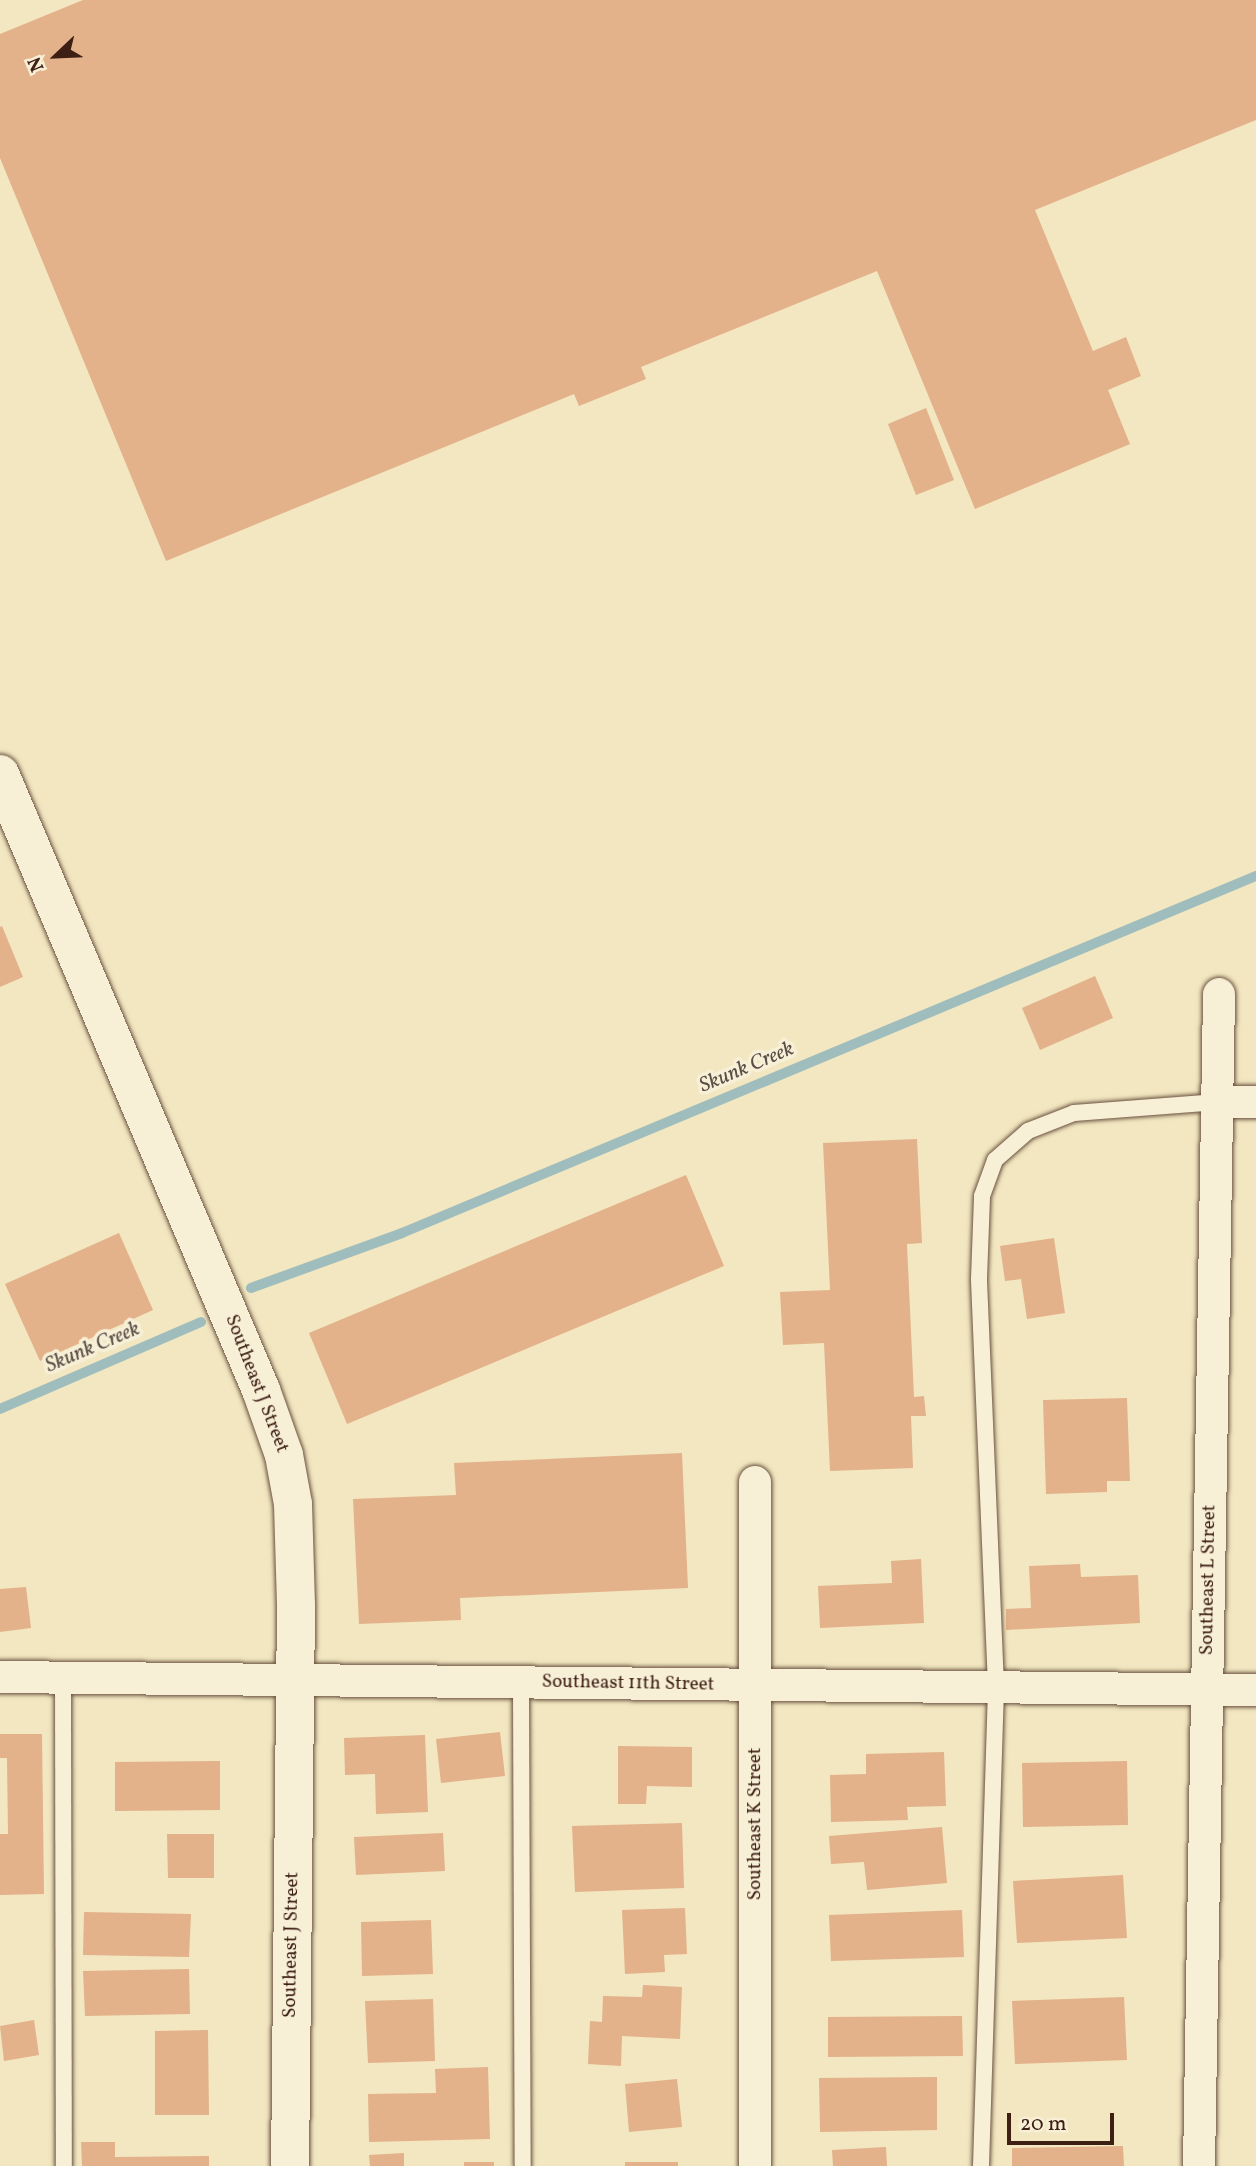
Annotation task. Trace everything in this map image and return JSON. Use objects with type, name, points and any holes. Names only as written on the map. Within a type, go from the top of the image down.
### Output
[{"type":"street","name":"Southeast J Street","points":[[0,774],[261,1390],[284,1455],[293,1504],[295,1682],[290,2166]]},
{"type":"street","name":"Southeast L Street","points":[[1199,2166],[1219,994]]},
{"type":"street","points":[[1218,1102],[1256,1102]]},
{"type":"street","name":"Southeast K Street","points":[[755,1482],[755,2166]]},
{"type":"street","name":"Southeast 11th Street","points":[[0,1677],[1256,1690]]},
{"type":"lane","points":[[981,2166],[996,1686],[979,1279],[982,1196],[995,1160],[1028,1131],[1074,1113],[1218,1102]]},
{"type":"lane","points":[[63,1677],[64,2166]]},
{"type":"lane","points":[[521,1683],[523,2166]]},
{"type":"building","points":[[83,0],[1256,0],[1256,120],[1035,210],[1093,351],[1126,337],[1141,376],[1108,390],[1130,444],[975,509],[877,271],[641,367],[646,379],[579,406],[574,394],[166,561],[0,158],[0,34]]},
{"type":"building","points":[[926,408],[954,480],[916,495],[888,424]]},
{"type":"building","points":[[2,926],[23,977],[0,987],[0,927]]},
{"type":"building","points":[[1095,976],[1113,1018],[1040,1050],[1022,1008]]},
{"type":"building","points":[[917,1139],[922,1243],[907,1244],[914,1397],[924,1396],[926,1416],[911,1416],[913,1468],[830,1471],[824,1343],[783,1345],[780,1292],[830,1290],[823,1143]]},
{"type":"building","points":[[686,1175],[724,1266],[347,1424],[309,1333]]},
{"type":"building","points":[[119,1233],[153,1310],[40,1361],[5,1284]]},
{"type":"building","points":[[1054,1238],[1065,1313],[1027,1319],[1021,1279],[1005,1281],[1000,1246]]},
{"type":"building","points":[[1127,1398],[1130,1481],[1107,1481],[1107,1492],[1046,1494],[1043,1400]]},
{"type":"building","points":[[682,1453],[688,1588],[460,1598],[461,1620],[359,1624],[353,1499],[456,1495],[454,1463]]},
{"type":"building","points":[[921,1559],[924,1623],[820,1628],[818,1586],[892,1583],[891,1561]]},
{"type":"building","points":[[1080,1564],[1081,1577],[1138,1575],[1140,1623],[1006,1630],[1006,1609],[1031,1608],[1029,1566]]},
{"type":"building","points":[[26,1587],[31,1628],[0,1632],[0,1589]]},
{"type":"building","points":[[500,1732],[505,1776],[441,1783],[436,1739]]},
{"type":"building","points":[[0,1734],[42,1734],[44,1894],[0,1895],[0,1834],[8,1834],[7,1758],[0,1758]]},
{"type":"building","points":[[425,1735],[428,1812],[376,1814],[375,1774],[345,1775],[344,1738]]},
{"type":"building","points":[[618,1746],[692,1747],[692,1787],[647,1786],[646,1804],[618,1804]]},
{"type":"building","points":[[944,1752],[946,1806],[907,1807],[908,1820],[831,1822],[830,1775],[866,1774],[866,1754]]},
{"type":"building","points":[[220,1761],[220,1810],[115,1811],[115,1762]]},
{"type":"building","points":[[1127,1761],[1128,1825],[1023,1827],[1022,1763]]},
{"type":"building","points":[[682,1823],[684,1888],[575,1892],[572,1826]]},
{"type":"building","points":[[942,1827],[947,1883],[867,1890],[864,1862],[831,1864],[829,1836]]},
{"type":"building","points":[[443,1833],[445,1871],[356,1875],[354,1837]]},
{"type":"building","points":[[167,1834],[214,1834],[214,1878],[168,1878]]},
{"type":"building","points":[[1123,1875],[1127,1938],[1017,1943],[1013,1881]]},
{"type":"building","points":[[685,1908],[687,1954],[664,1955],[665,1972],[625,1974],[622,1910]]},
{"type":"building","points":[[962,1910],[964,1957],[831,1961],[829,1915]]},
{"type":"building","points":[[84,1912],[191,1914],[189,1957],[83,1955]]},
{"type":"building","points":[[431,1920],[433,1974],[362,1976],[361,1922]]},
{"type":"building","points":[[189,1969],[190,2014],[85,2016],[83,1971]]},
{"type":"building","points":[[643,1985],[682,1987],[680,2039],[622,2036],[621,2066],[588,2064],[590,2021],[602,2022],[603,1996],[642,1997]]},
{"type":"building","points":[[1124,1997],[1127,2060],[1015,2064],[1012,2001]]},
{"type":"building","points":[[433,1999],[435,2061],[368,2063],[365,2001]]},
{"type":"building","points":[[962,2016],[963,2056],[828,2057],[828,2017]]},
{"type":"building","points":[[34,2020],[39,2055],[4,2061],[0,2026]]},
{"type":"building","points":[[208,2030],[209,2115],[155,2115],[155,2031]]},
{"type":"building","points":[[488,2067],[490,2139],[369,2142],[368,2094],[436,2093],[435,2069]]},
{"type":"building","points":[[937,2077],[937,2130],[820,2132],[819,2078]]},
{"type":"building","points":[[677,2079],[682,2127],[629,2132],[625,2084]]},
{"type":"building","points":[[81,2142],[115,2142],[115,2157],[209,2156],[209,2166],[82,2166]]},
{"type":"building","points":[[1123,2146],[1124,2166],[1012,2166],[1012,2148]]},
{"type":"building","points":[[886,2147],[887,2166],[833,2166],[832,2150]]},
{"type":"building","points":[[404,2153],[404,2166],[370,2166],[369,2155]]},
{"type":"building","points":[[464,2162],[494,2162],[494,2166],[464,2166]]},
{"type":"building","points":[[625,2162],[678,2162],[678,2166],[625,2166]]},
{"type":"waterway","name":"Skunk Creek","points":[[251,1288],[402,1233],[1256,876]]},
{"type":"waterway","name":"Skunk Creek","points":[[0,1409],[201,1322]]}]
